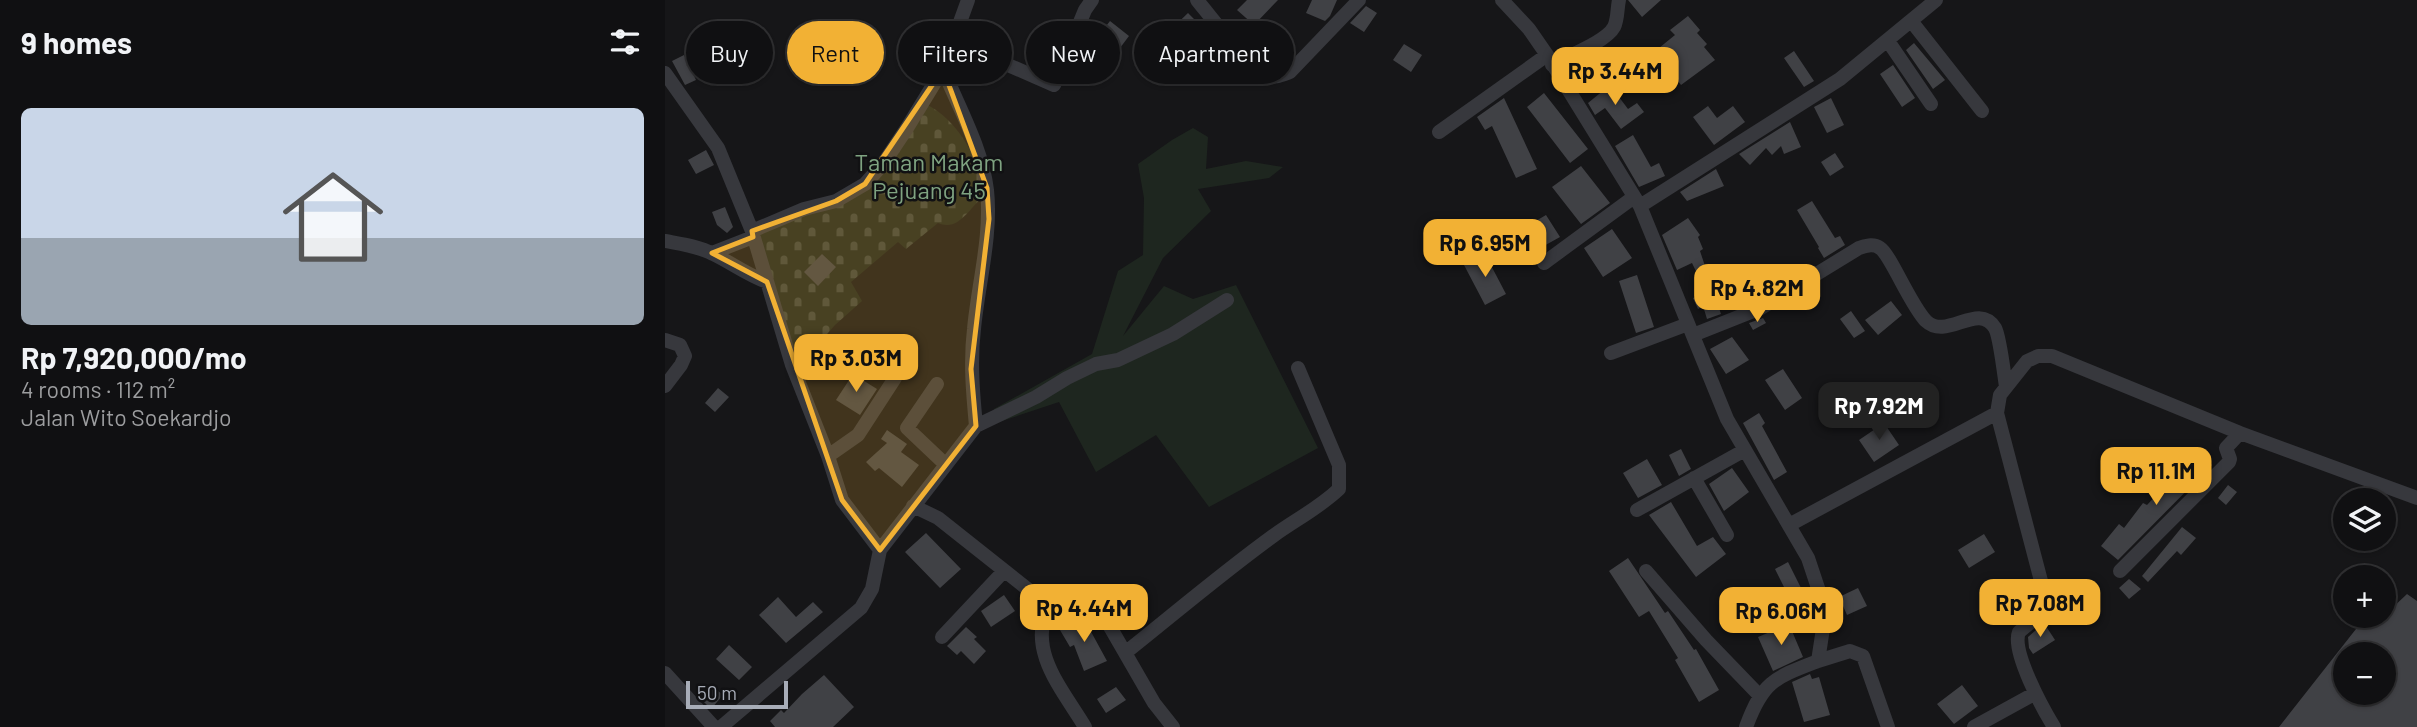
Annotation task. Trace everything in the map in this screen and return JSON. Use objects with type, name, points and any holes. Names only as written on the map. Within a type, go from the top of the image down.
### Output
[{"type":"street","points":[[960,21],[968,0]]},
{"type":"street","points":[[1012,67],[1054,85],[1085,10],[1092,0]]},
{"type":"street","points":[[1197,0],[1252,65],[1264,75],[1276,77],[1290,72],[1359,0]]},
{"type":"street","points":[[1502,0],[1529,29],[1550,60],[1637,202],[1727,419],[1808,558],[1819,591],[1824,622],[1818,661]]},
{"type":"street","points":[[1439,132],[1550,60],[1605,36],[1613,29],[1619,0]]},
{"type":"street","points":[[1544,263],[1637,202],[1840,79],[1936,0]]},
{"type":"street","points":[[1912,22],[1982,111]]},
{"type":"street","points":[[1888,41],[1931,104]]},
{"type":"street","points":[[665,73],[718,148],[752,234],[792,365],[828,456],[842,500],[880,550]]},
{"type":"street","points":[[712,253],[804,209],[836,201],[865,184],[883,164],[934,84]]},
{"type":"street","points":[[949,84],[979,155],[987,188],[989,219],[973,331],[971,369],[976,426]]},
{"type":"street","points":[[665,241],[712,253],[748,275],[767,282]]},
{"type":"street","points":[[1611,353],[1761,308],[1859,248],[1871,245],[1882,249],[1915,306],[1934,328],[1975,318],[1986,321],[1995,328],[2006,387]]},
{"type":"street","points":[[721,727],[861,608],[872,589],[880,550],[976,426],[1096,364],[1118,360],[1173,334],[1227,300]]},
{"type":"street","points":[[665,340],[680,345],[685,356],[665,386]]},
{"type":"street","points":[[2054,727],[2034,694],[2017,637],[2022,628],[2045,610],[2046,600],[1997,413],[2000,395],[2027,361],[2038,356],[2052,356],[2241,433],[2417,498]]},
{"type":"street","points":[[1125,653],[1275,534],[1328,500],[1339,489],[1339,465],[1298,368]]},
{"type":"street","points":[[828,456],[858,435],[895,378]]},
{"type":"street","points":[[937,384],[907,428],[946,465]]},
{"type":"street","points":[[1789,525],[1997,413]]},
{"type":"street","points":[[2120,571],[2229,463],[2227,444],[2241,433]]},
{"type":"street","points":[[1637,510],[1745,450]]},
{"type":"street","points":[[1694,478],[1727,535]]},
{"type":"street","points":[[913,506],[938,519],[1049,606]]},
{"type":"street","points":[[942,637],[1004,571]]},
{"type":"street","points":[[1646,571],[1706,640],[1760,696]]},
{"type":"street","points":[[1085,727],[1046,662],[1041,629],[1043,616],[1049,606],[1081,594],[1091,598],[1098,606],[1154,704],[1173,727]]},
{"type":"street","points":[[1746,727],[1762,691],[1778,677],[1850,651],[1863,656],[1888,727]]},
{"type":"street","points":[[665,673],[714,727]]},
{"type":"street","points":[[1974,727],[2034,694]]},
{"type":"highlighted area","points":[[943,69],[987,188],[989,219],[971,369],[976,426],[880,550],[842,500],[767,282],[712,253],[753,237],[752,231],[836,201],[865,184]]},
{"type":"green space","name":"Taman Makam Pejuang 45","points":[[923,103],[939,112],[965,142],[974,159],[983,197],[958,222],[945,225],[938,223],[906,249],[898,242],[851,282],[862,301],[835,325],[813,350],[790,358],[752,231],[865,184]]},
{"type":"green space","points":[[1193,128],[1208,137],[1206,169],[1246,161],[1283,167],[1269,178],[1198,189],[1211,211],[1163,258],[1123,336],[1164,286],[1193,299],[1236,285],[1318,448],[1209,507],[1156,435],[1096,472],[1059,402],[990,425],[994,409],[1092,354],[1118,271],[1143,255],[1144,198],[1138,164]]},
{"type":"building","points":[[1247,0],[1278,0],[1258,21],[1249,21],[1237,10]]},
{"type":"building","points":[[1312,0],[1337,0],[1325,21],[1306,13]]},
{"type":"building","points":[[1628,0],[1661,0],[1642,17]]},
{"type":"building","points":[[1366,6],[1377,13],[1364,32],[1350,23]]},
{"type":"building","points":[[1188,13],[1196,21],[1180,21]]},
{"type":"building","points":[[1688,16],[1700,30],[1697,33],[1707,44],[1704,47],[1715,60],[1681,85],[1674,76],[1678,73],[1659,48],[1675,35],[1670,30]]},
{"type":"building","points":[[1120,29],[1129,36],[1120,48]]},
{"type":"building","points":[[1914,43],[1945,80],[1933,89],[1906,50]]},
{"type":"building","points":[[1404,44],[1422,55],[1411,72],[1393,60]]},
{"type":"building","points":[[1794,51],[1814,81],[1804,87],[1784,58]]},
{"type":"building","points":[[684,55],[687,84],[685,85],[672,61]]},
{"type":"building","points":[[1893,65],[1915,98],[1902,107],[1880,74]]},
{"type":"building","points":[[1610,85],[1628,109],[1637,103],[1644,112],[1621,129],[1605,108],[1595,115],[1588,103]]},
{"type":"building","points":[[1544,93],[1588,149],[1570,163],[1527,107]]},
{"type":"building","points":[[1504,98],[1537,169],[1516,178],[1492,126],[1485,130],[1477,117]]},
{"type":"building","points":[[1831,98],[1844,125],[1827,133],[1814,107]]},
{"type":"building","points":[[1708,106],[1717,118],[1733,106],[1745,122],[1714,145],[1693,117]]},
{"type":"building","points":[[1790,122],[1801,147],[1784,154],[1781,146],[1772,155],[1766,148],[1750,165],[1739,154]]},
{"type":"building","points":[[1633,135],[1651,167],[1659,163],[1665,176],[1639,187],[1615,146]]},
{"type":"building","points":[[706,150],[714,165],[696,174],[688,160]]},
{"type":"building","points":[[1835,153],[1844,167],[1830,176],[1821,162]]},
{"type":"building","points":[[1581,166],[1610,203],[1581,224],[1552,187]]},
{"type":"building","points":[[1716,169],[1724,186],[1687,201],[1680,192]]},
{"type":"building","points":[[1812,201],[1835,238],[1840,236],[1845,245],[1824,258],[1797,210]]},
{"type":"building","points":[[725,207],[733,227],[727,233],[717,225],[712,212]]},
{"type":"building","points":[[1546,215],[1560,237],[1542,247],[1529,225]]},
{"type":"building","points":[[1688,218],[1700,235],[1698,237],[1703,249],[1700,251],[1721,314],[1707,319],[1703,306],[1698,309],[1693,298],[1706,292],[1692,263],[1677,270],[1662,235]]},
{"type":"building","points":[[1612,229],[1632,258],[1603,277],[1584,248]]},
{"type":"building","points":[[822,254],[836,267],[818,286],[804,272]]},
{"type":"building","points":[[1485,254],[1506,294],[1485,305],[1464,265]]},
{"type":"building","points":[[1637,275],[1654,327],[1636,333],[1619,281]]},
{"type":"building","points":[[1752,291],[1757,299],[1739,306],[1736,301]]},
{"type":"building","points":[[1891,301],[1902,315],[1878,335],[1865,320]]},
{"type":"building","points":[[1851,311],[1865,331],[1854,338],[1840,319]]},
{"type":"building","points":[[1763,318],[1766,323],[1753,330],[1749,323]]},
{"type":"building","points":[[1732,337],[1749,360],[1726,374],[1710,349]]},
{"type":"building","points":[[1783,369],[1802,398],[1785,410],[1765,380]]},
{"type":"building","points":[[853,374],[877,389],[860,415],[836,400]]},
{"type":"building","points":[[718,388],[729,397],[715,412],[705,403]]},
{"type":"building","points":[[1759,413],[1765,423],[1762,426],[1787,472],[1774,480],[1743,423]]},
{"type":"building","points":[[1884,423],[1899,445],[1874,462],[1859,440]]},
{"type":"building","points":[[887,430],[907,444],[901,452],[919,465],[902,487],[879,468],[875,471],[866,462],[887,443],[881,439]]},
{"type":"building","points":[[1681,449],[1691,469],[1679,476],[1669,455]]},
{"type":"building","points":[[2198,451],[2212,465],[2118,560],[2101,546],[2119,524],[2124,528],[2143,503],[2147,505]]},
{"type":"building","points":[[1647,459],[1662,485],[1638,498],[1623,473]]},
{"type":"building","points":[[1732,468],[1749,492],[1724,511],[1709,484]]},
{"type":"building","points":[[2228,485],[2237,492],[2226,505],[2218,498]]},
{"type":"building","points":[[1671,502],[1697,546],[1713,537],[1726,554],[1696,577],[1649,515]]},
{"type":"building","points":[[2182,527],[2196,538],[2181,555],[2177,551],[2148,582],[2142,576]]},
{"type":"building","points":[[926,533],[961,569],[940,588],[905,552]]},
{"type":"building","points":[[1984,534],[1995,552],[1969,568],[1958,550]]},
{"type":"building","points":[[1628,558],[1665,613],[1668,611],[1694,650],[1696,649],[1719,690],[1699,702],[1675,660],[1678,658],[1649,611],[1639,617],[1609,571]]},
{"type":"building","points":[[1788,562],[1802,590],[1789,597],[1775,569]]},
{"type":"building","points":[[2129,579],[2141,589],[2129,599],[2119,588]]},
{"type":"building","points":[[1858,588],[1867,606],[1847,615],[1839,597]]},
{"type":"building","points":[[2407,594],[2417,601],[2417,727],[2279,727],[2333,658],[2333,705],[2396,705],[2396,642],[2346,642],[2356,629],[2396,628],[2396,604]]},
{"type":"building","points":[[1004,595],[1015,611],[991,627],[981,611]]},
{"type":"building","points":[[778,597],[796,617],[813,602],[823,612],[786,643],[759,615]]},
{"type":"building","points":[[2032,598],[2036,605],[2013,625],[2006,615]]},
{"type":"building","points":[[1083,617],[1107,661],[1084,671],[1074,645],[1070,647],[1060,630]]},
{"type":"building","points":[[2044,623],[2055,640],[2033,654],[2029,648],[2028,637]]},
{"type":"building","points":[[1789,624],[1803,657],[1773,671],[1758,637]]},
{"type":"building","points":[[966,627],[986,651],[974,664],[961,651],[957,655],[947,646]]},
{"type":"building","points":[[729,645],[752,667],[739,680],[716,659]]},
{"type":"building","points":[[1810,674],[1812,679],[1819,677],[1830,715],[1804,722],[1792,682]]},
{"type":"building","points":[[824,675],[854,707],[833,727],[775,727],[770,721],[781,710],[784,713]]},
{"type":"building","points":[[1962,685],[1978,706],[1954,724],[1937,704]]},
{"type":"building","points":[[712,686],[723,695],[711,709],[701,699]]},
{"type":"building","points":[[1116,687],[1126,700],[1106,713],[1097,699]]}]
